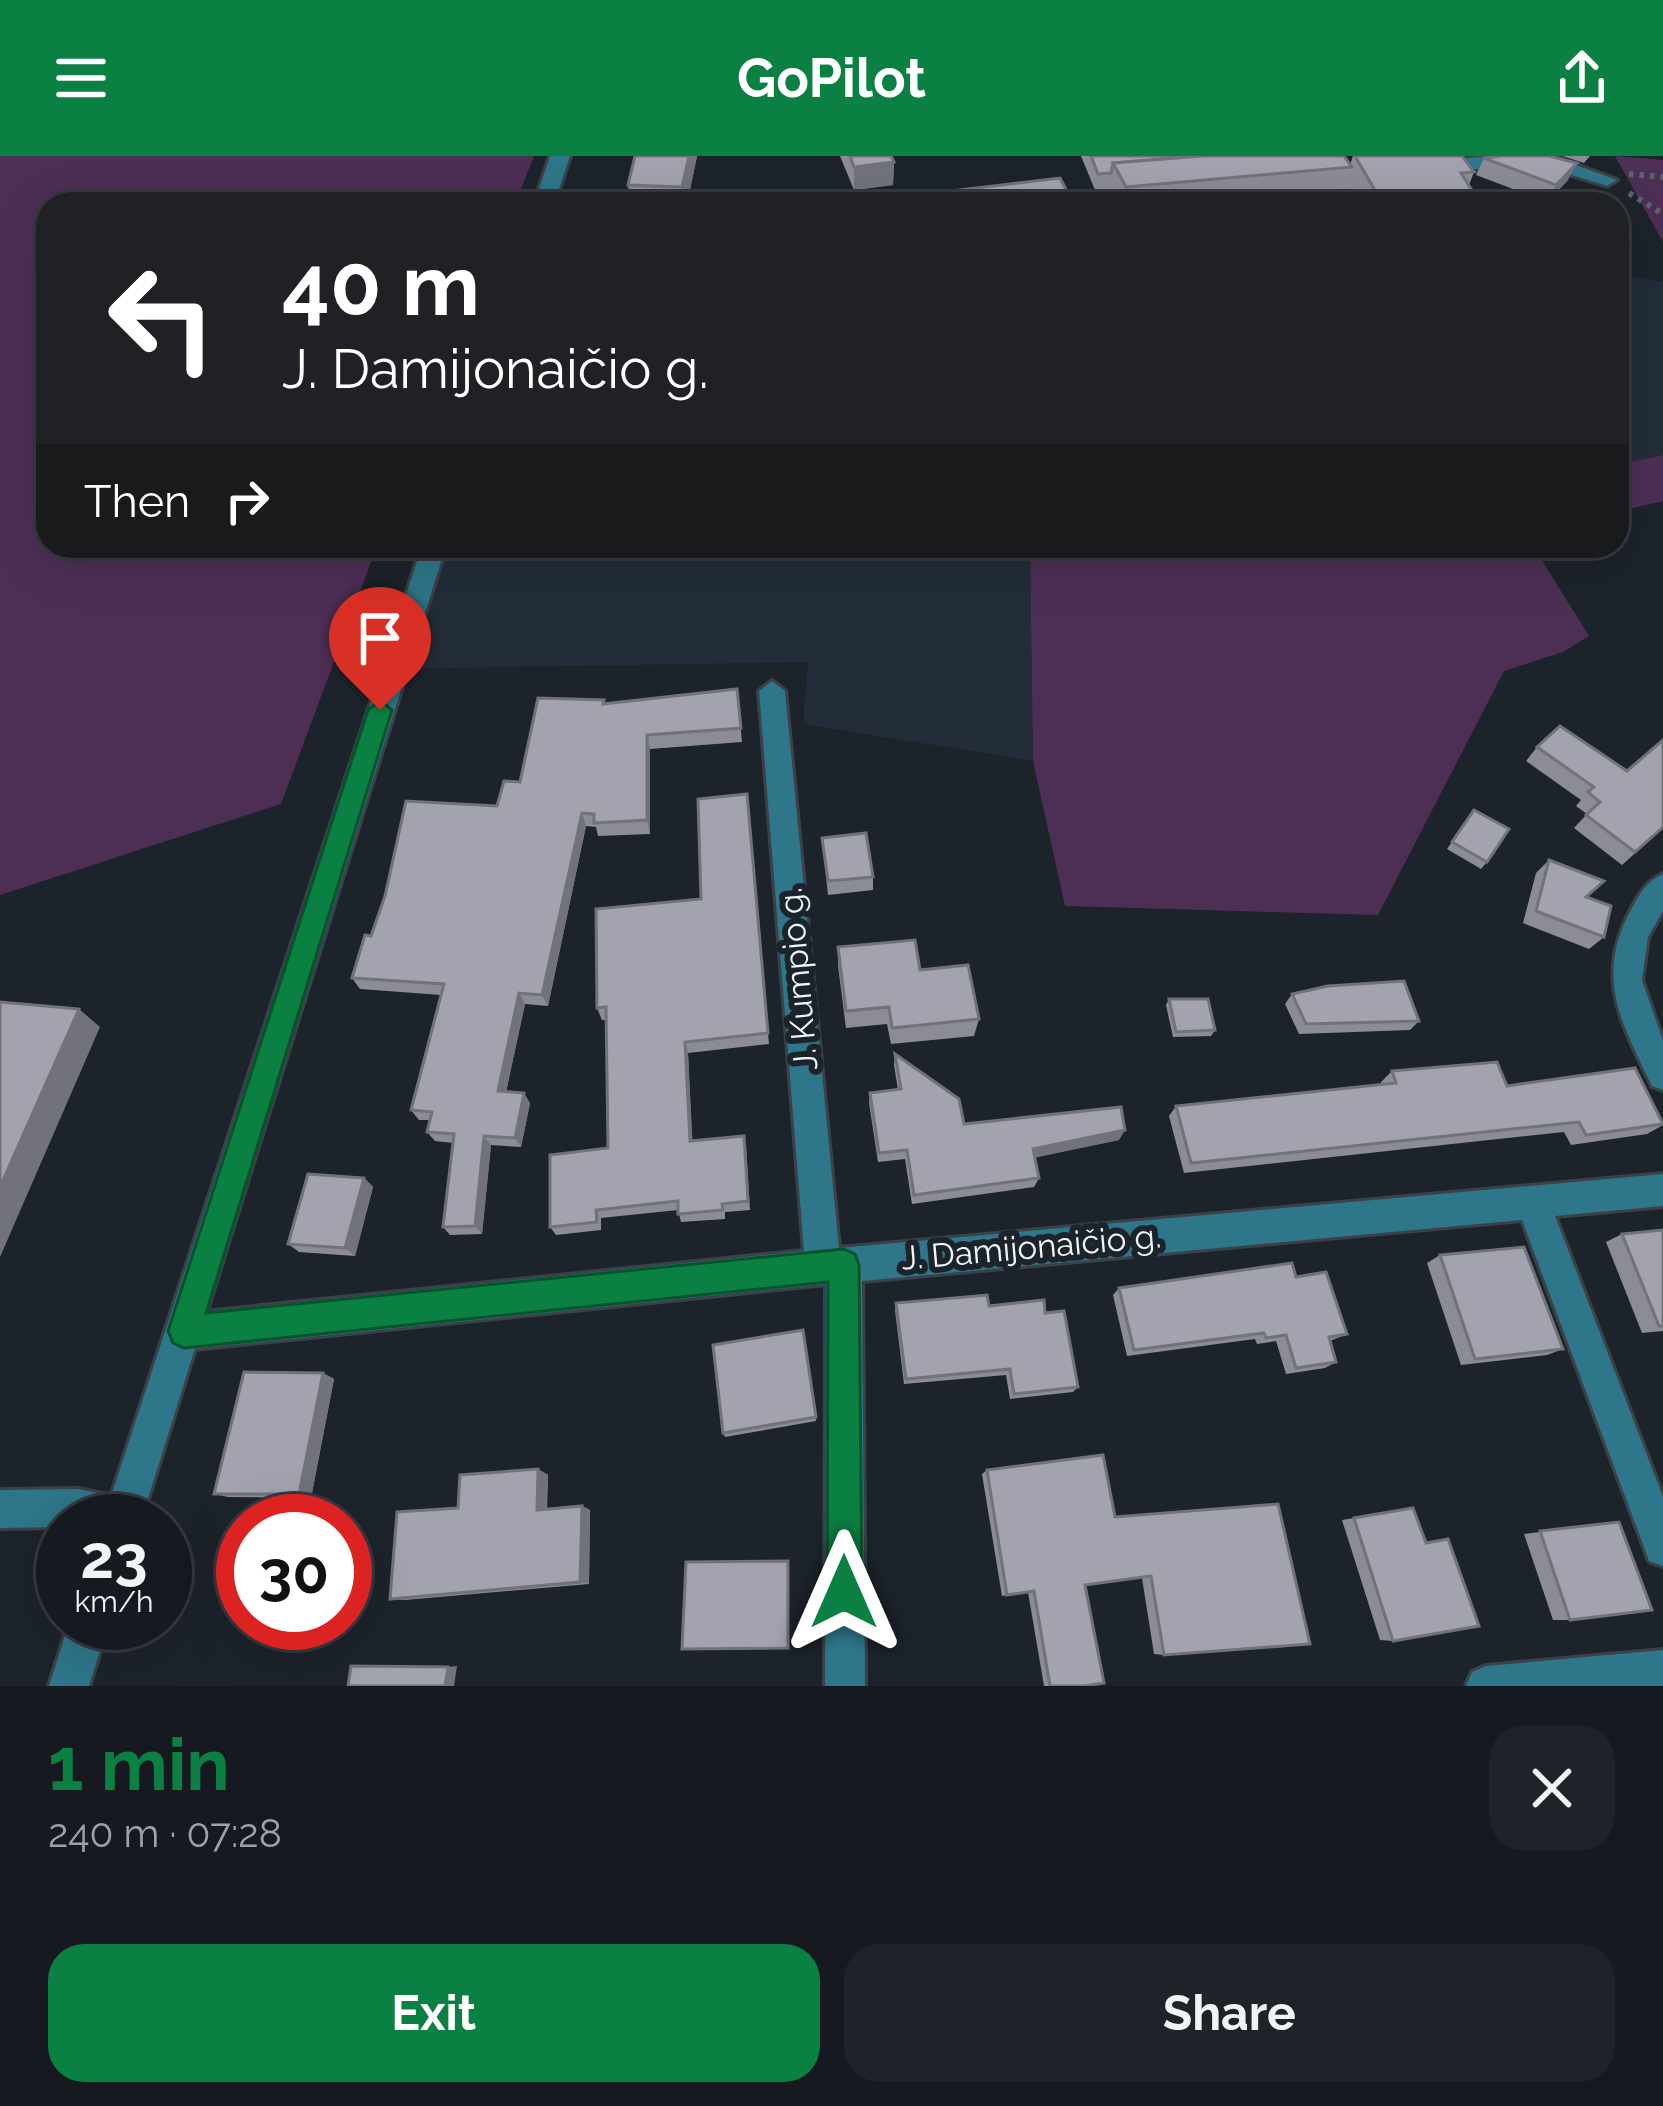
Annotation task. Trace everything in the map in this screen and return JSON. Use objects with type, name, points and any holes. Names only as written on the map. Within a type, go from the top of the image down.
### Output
[{"type":"street","points":[[548,192],[560,156]]},
{"type":"street","points":[[1412,169],[1488,158],[1538,158],[1607,180]]},
{"type":"street","points":[[131,1494],[352,790],[430,558]]},
{"type":"street","name":"J. Kumpio g.","points":[[772,691],[833,1266],[844,1686]]},
{"type":"street","points":[[1663,887],[1636,920],[1625,962],[1628,1001],[1663,1075]]},
{"type":"street","name":"J. Damijonaičio g.","points":[[184,1331],[1663,1190]]},
{"type":"street","points":[[1532,1201],[1663,1546]]},
{"type":"street","points":[[0,1509],[36,1509]]},
{"type":"street","points":[[69,1686],[80,1650]]},
{"type":"street","points":[[1486,1686],[1663,1670]]},
{"type":"path","points":[[1607,180],[1627,192]]},
{"type":"path","points":[[1629,193],[1663,214]]},
{"type":"shaded area","points":[[0,156],[534,156],[520,192],[36,192],[36,558],[373,558],[281,804],[0,895]]},
{"type":"shaded area","points":[[1615,156],[1663,160],[1663,242]]},
{"type":"shaded area","points":[[1629,277],[1663,282],[1663,455],[1629,462]]},
{"type":"shaded area","points":[[1663,455],[1663,501],[1629,509],[1629,462]]},
{"type":"shaded area","points":[[430,558],[1030,558],[1033,761],[803,724],[808,662],[394,669]]},
{"type":"shaded area","points":[[1030,558],[1540,558],[1589,636],[1563,652],[1504,671],[1378,915],[1065,906],[1033,761]]},
{"type":"building","points":[[635,156],[689,156],[682,187],[628,185]]},
{"type":"building","points":[[850,156],[891,156],[894,162],[854,167]]},
{"type":"building","points":[[1091,156],[1202,156],[1113,163],[1111,173],[1098,174]]},
{"type":"building","points":[[1202,156],[1344,156],[1352,167],[1126,187],[1113,163]]},
{"type":"building","points":[[1355,156],[1462,156],[1474,172],[1461,173],[1473,192],[1376,192]]},
{"type":"building","points":[[1549,156],[1577,163],[1556,185],[1484,158]]},
{"type":"building","points":[[1060,178],[1068,192],[943,192]]},
{"type":"building","points":[[737,689],[741,728],[647,735],[647,820],[594,823],[594,814],[582,813],[542,995],[519,993],[498,1091],[524,1093],[515,1138],[484,1136],[475,1226],[443,1227],[454,1134],[427,1132],[432,1112],[411,1110],[444,984],[352,978],[365,935],[371,936],[385,896],[406,801],[497,806],[504,781],[520,782],[538,698],[604,700],[603,704]]},
{"type":"building","points":[[1560,726],[1627,771],[1663,740],[1663,827],[1635,852],[1586,815],[1600,802],[1588,792],[1594,787],[1537,747]]},
{"type":"building","points":[[747,794],[768,1033],[685,1042],[690,1141],[744,1136],[748,1201],[722,1204],[723,1210],[678,1214],[678,1201],[596,1210],[597,1222],[550,1227],[550,1155],[608,1148],[606,1007],[597,1008],[596,909],[701,899],[698,799]]},
{"type":"building","points":[[1474,810],[1509,829],[1487,862],[1452,842]]},
{"type":"building","points":[[866,833],[873,877],[828,881],[822,838]]},
{"type":"building","points":[[1549,860],[1604,881],[1586,897],[1611,906],[1604,937],[1536,911]]},
{"type":"building","points":[[915,940],[920,970],[968,965],[979,1019],[892,1028],[889,1007],[846,1011],[838,947]]},
{"type":"building","points":[[1404,981],[1419,1021],[1306,1024],[1292,994],[1328,986]]},
{"type":"building","points":[[1169,999],[1208,999],[1215,1030],[1176,1032]]},
{"type":"building","points":[[0,1002],[79,1009],[0,1187]]},
{"type":"building","points":[[895,1054],[959,1099],[964,1124],[1121,1107],[1125,1130],[1033,1149],[1039,1178],[914,1195],[907,1150],[879,1153],[870,1093],[901,1089]]},
{"type":"building","points":[[1497,1062],[1507,1086],[1635,1068],[1663,1124],[1586,1135],[1579,1122],[1191,1163],[1176,1106],[1396,1083],[1392,1071]]},
{"type":"building","points":[[308,1174],[364,1178],[345,1248],[288,1244]]},
{"type":"building","points":[[1663,1230],[1663,1326],[1659,1326],[1622,1234]]},
{"type":"building","points":[[1524,1247],[1563,1349],[1475,1359],[1440,1255]]},
{"type":"building","points":[[1292,1263],[1296,1277],[1326,1272],[1347,1334],[1329,1337],[1336,1362],[1296,1368],[1286,1335],[1266,1338],[1264,1333],[1134,1350],[1119,1288]]},
{"type":"building","points":[[987,1295],[989,1306],[1044,1300],[1045,1313],[1064,1311],[1078,1387],[1014,1394],[1010,1369],[906,1379],[896,1303]]},
{"type":"building","points":[[803,1330],[816,1417],[723,1433],[713,1345]]},
{"type":"building","points":[[244,1372],[323,1373],[299,1494],[214,1494]]},
{"type":"building","points":[[1103,1455],[1115,1517],[1278,1504],[1310,1644],[1164,1655],[1151,1576],[1085,1585],[1104,1683],[1050,1686],[1034,1591],[1007,1595],[987,1470]]},
{"type":"building","points":[[538,1469],[537,1510],[582,1506],[580,1582],[390,1599],[397,1512],[458,1508],[460,1475]]},
{"type":"building","points":[[1413,1508],[1426,1543],[1448,1539],[1479,1626],[1393,1641],[1354,1518]]},
{"type":"building","points":[[1619,1522],[1652,1610],[1570,1620],[1540,1531]]},
{"type":"building","points":[[788,1561],[788,1648],[682,1649],[686,1562]]},
{"type":"building","points":[[351,1666],[448,1667],[445,1686],[348,1686]]},
{"type":"route","points":[[380,710],[184,1331],[844,1265],[844,1592]]}]
